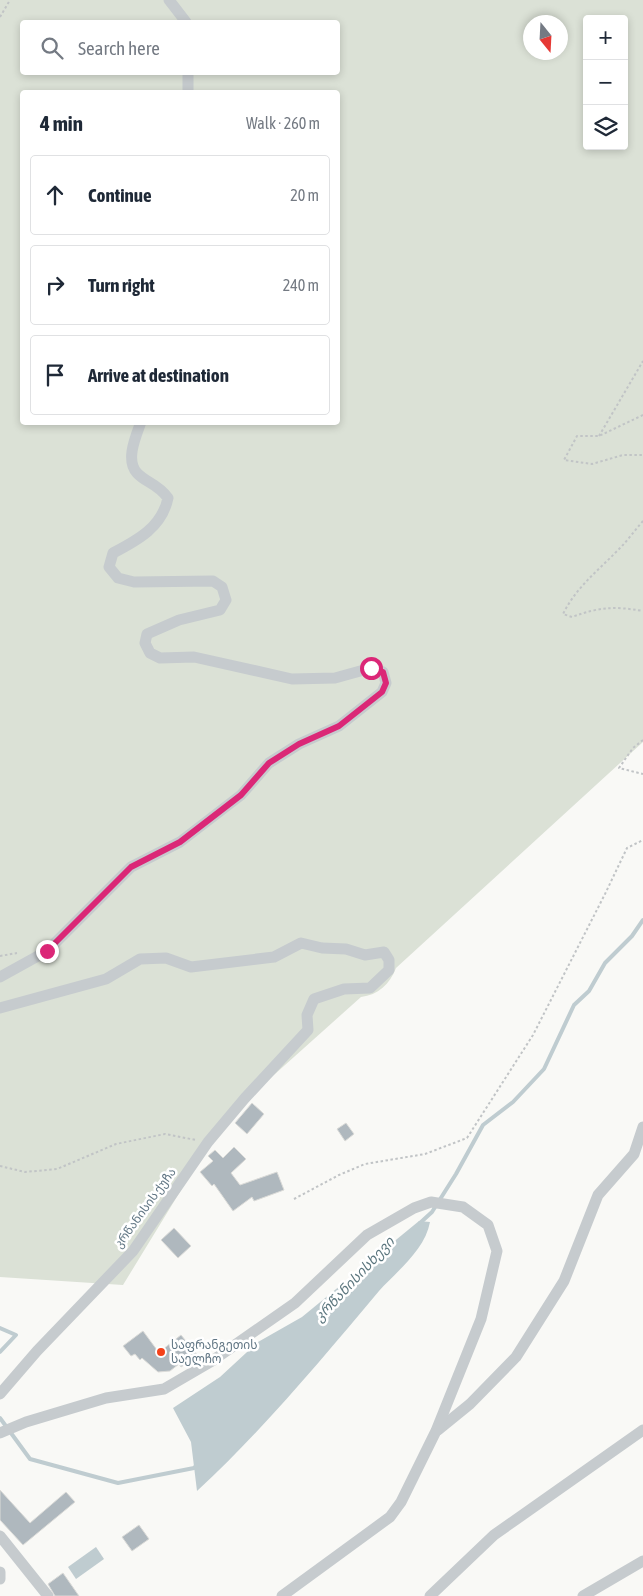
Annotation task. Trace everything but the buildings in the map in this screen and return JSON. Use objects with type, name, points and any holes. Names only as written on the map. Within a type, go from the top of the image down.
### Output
[{"type":"street","points":[[169,0],[184,20]]},
{"type":"street","points":[[188,75],[188,90]]},
{"type":"street","points":[[0,977],[47,951],[131,867],[180,842],[241,795],[269,763],[299,744],[339,726],[382,692],[386,683],[383,672],[371,668],[335,678],[292,679],[194,657],[160,658],[150,652],[145,643],[147,634],[179,620],[220,610],[226,600],[222,587],[212,581],[134,582],[118,578],[109,567],[113,553],[145,535],[165,512],[168,498],[159,487],[137,473],[132,464],[132,449],[140,425]]},
{"type":"street","name":"კრწანისის ქუჩა","points":[[0,1008],[106,979],[140,959],[166,958],[191,967],[274,956],[301,943],[322,948],[346,949],[365,955],[384,952],[389,960],[389,970],[370,988],[344,989],[314,999],[307,1015],[308,1030],[245,1098],[208,1142],[133,1251],[37,1351],[11,1384],[0,1394]]},
{"type":"street","points":[[436,1431],[470,1404],[516,1357],[564,1281],[598,1195],[634,1154],[643,1127]]},
{"type":"street","points":[[0,1433],[26,1422],[106,1398],[164,1389],[212,1361],[295,1302],[367,1235],[414,1208],[431,1202],[464,1207],[488,1225],[497,1251],[481,1319],[436,1431],[400,1502],[390,1517],[282,1596]]},
{"type":"street","points":[[430,1596],[494,1535],[643,1430]]},
{"type":"street","points":[[0,1536],[48,1596]]},
{"type":"street","points":[[583,1596],[643,1561]]},
{"type":"street","points":[[0,1572],[0,1579]]},
{"type":"path","points":[[0,17],[10,0]]},
{"type":"path","points":[[598,436],[643,361]]},
{"type":"path","points":[[643,415],[598,436],[577,436],[564,460],[592,464],[623,455],[643,455]]},
{"type":"path","points":[[643,520],[620,548],[584,581],[563,614],[572,618],[594,609],[610,607],[643,611]]},
{"type":"path","points":[[643,740],[633,748],[619,768],[643,774]]},
{"type":"path","points":[[294,1199],[339,1175],[365,1164],[425,1154],[467,1138],[532,1035],[606,894],[627,848],[643,840]]},
{"type":"path","points":[[0,956],[13,954]]},
{"type":"path","points":[[0,1166],[25,1172],[57,1169],[116,1144],[165,1134],[208,1142]]},
{"type":"shaded area","points":[[0,0],[643,0],[643,742],[396,968],[383,988],[373,994],[361,997],[256,1091],[200,1159],[123,1285],[0,1277]]},
{"type":"water","points":[[419,1221],[430,1222],[422,1242],[409,1260],[379,1291],[268,1419],[197,1491],[191,1442],[173,1408],[220,1377],[258,1342],[302,1317]]},
{"type":"water","points":[[96,1547],[104,1559],[76,1579],[68,1567]]},
{"type":"waterway","name":"კრწანისისხევი","points":[[420,1223],[432,1212],[483,1125],[513,1102],[544,1069],[574,1005],[589,991],[605,963],[632,936],[643,920]]},
{"type":"waterway","name":"კრწანისისხევი","points":[[0,1328],[16,1335],[0,1352]]},
{"type":"waterway","name":"კრწანისისხევი","points":[[0,1418],[30,1459],[118,1483],[194,1468],[197,1465]]},
{"type":"place","name":"საფრანგეთის საელჩო","points":[[161,1352]]},
{"type":"route","points":[[47,951],[131,867],[180,842],[241,795],[269,763],[299,744],[339,726],[382,692],[386,683],[383,672],[371,668]]}]
